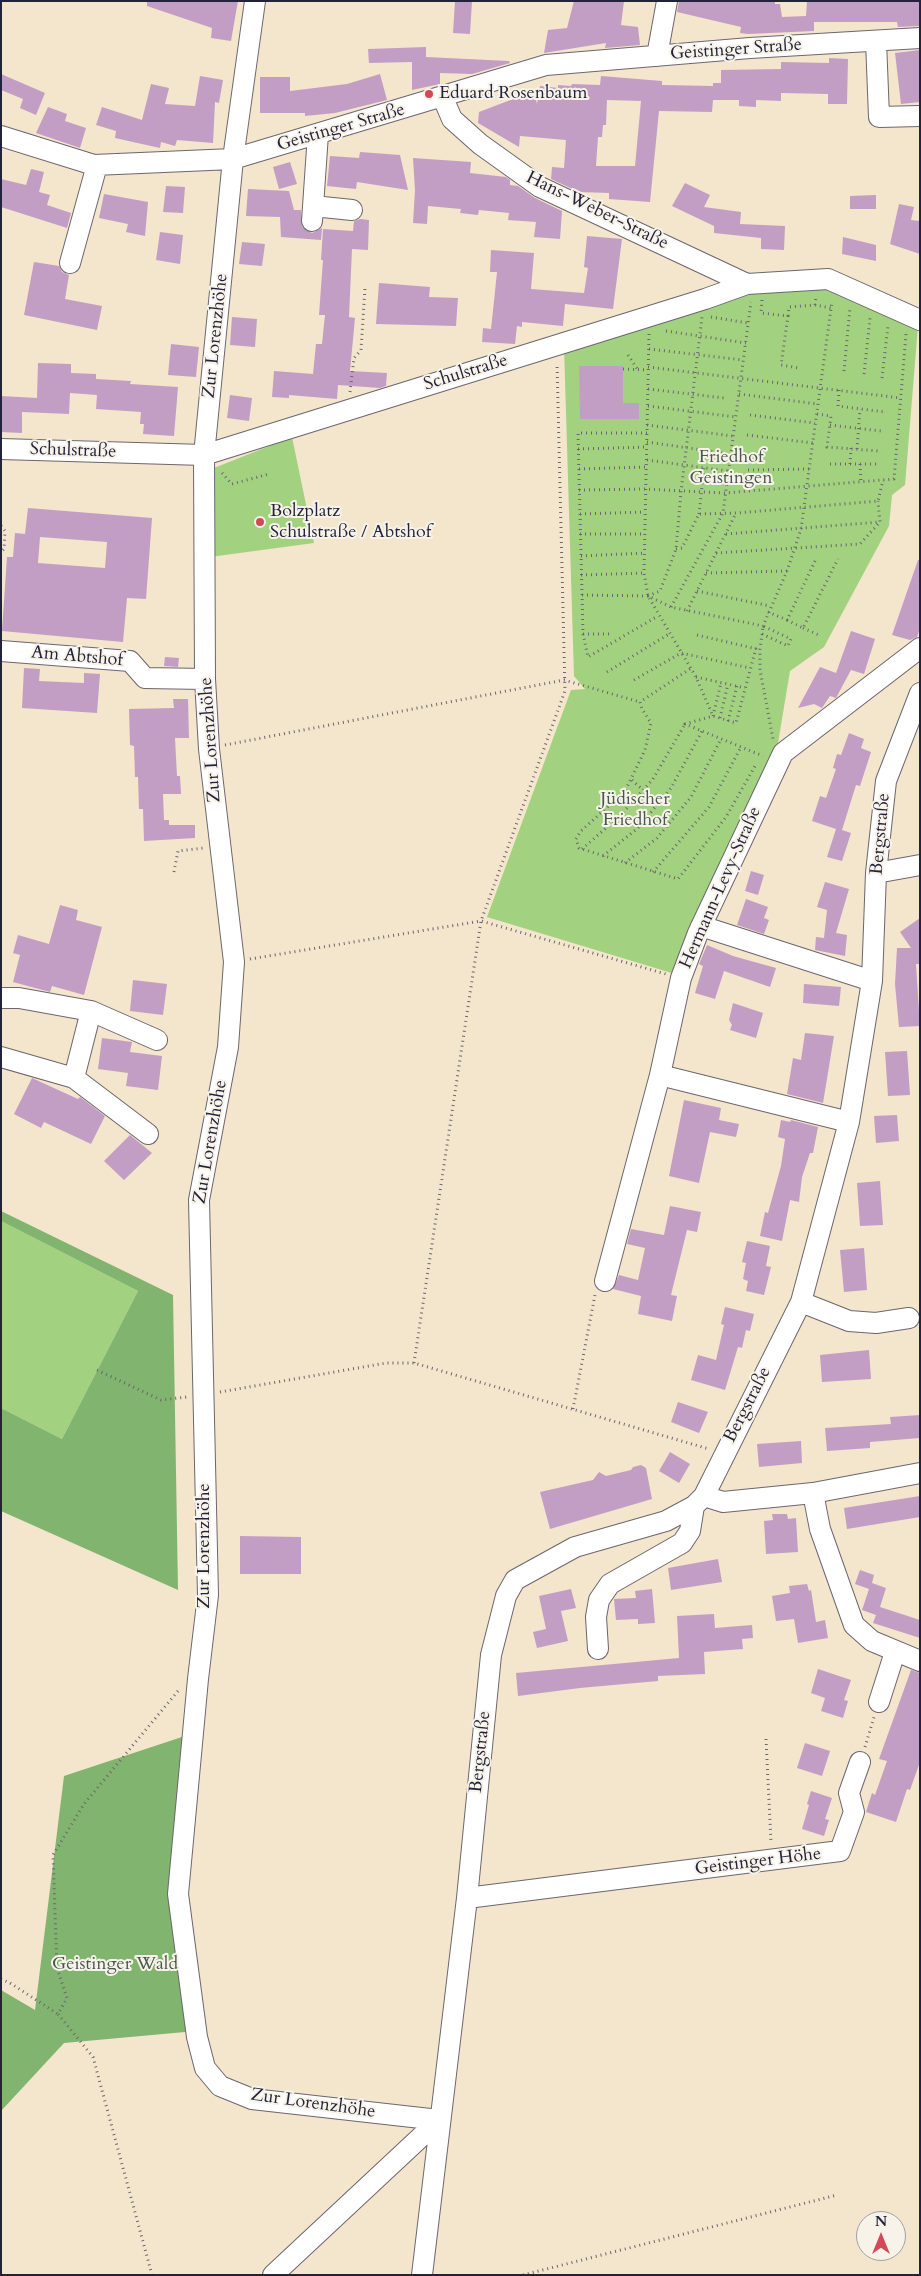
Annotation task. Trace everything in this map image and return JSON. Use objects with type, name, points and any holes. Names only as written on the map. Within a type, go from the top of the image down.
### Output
[{"type":"street","name":"Zur Lorenzhöhe","points":[[255,1],[234,159],[207,454],[205,680],[209,749],[234,962],[228,1047],[199,1200],[208,1595],[198,1679],[178,1894],[197,2037],[205,2068],[220,2086],[252,2099],[439,2120]]},
{"type":"street","points":[[657,56],[667,1]]},
{"type":"street","name":"Geistinger Straße","points":[[1,136],[96,165],[234,159],[444,98],[546,65],[750,48],[920,38]]},
{"type":"street","points":[[876,41],[880,117],[920,116]]},
{"type":"street","name":"Hans-Weber-Straße","points":[[444,98],[452,119],[480,144],[540,187],[752,293]]},
{"type":"street","points":[[318,134],[313,214],[352,210]]},
{"type":"street","points":[[70,263],[96,165]]},
{"type":"street","name":"Schulstraße","points":[[1,450],[207,454],[557,345],[704,308],[752,293],[828,279],[913,324]]},
{"type":"street","name":"Hermann-Levy-Straße","points":[[605,1281],[660,1075],[681,978],[701,926],[783,754],[920,648]]},
{"type":"street","name":"Am Abtshof","points":[[1,651],[130,661],[145,678],[205,680]]},
{"type":"street","name":"Bergstraße","points":[[598,1650],[596,1616],[599,1600],[610,1584],[682,1542],[690,1531],[699,1501],[801,1302],[849,1122],[872,981],[876,873],[886,781],[918,702]]},
{"type":"street","points":[[876,873],[920,866]]},
{"type":"street","points":[[701,926],[872,981]]},
{"type":"street","points":[[1,998],[19,998],[91,1011],[157,1040]]},
{"type":"street","points":[[74,1078],[91,1011]]},
{"type":"street","points":[[1,1057],[74,1078],[148,1134]]},
{"type":"street","points":[[660,1075],[849,1122]]},
{"type":"street","points":[[801,1302],[849,1321],[876,1323],[909,1318]]},
{"type":"street","points":[[699,1501],[722,1502],[814,1493],[920,1473]]},
{"type":"street","points":[[814,1493],[820,1529],[854,1625],[872,1641],[920,1661]]},
{"type":"street","name":"Bergstraße","points":[[422,2275],[467,1898],[491,1656],[506,1596],[515,1580],[575,1547],[666,1521],[699,1501]]},
{"type":"street","points":[[879,1702],[895,1652]]},
{"type":"street","name":"Geistinger Höhe","points":[[467,1898],[840,1852],[854,1812],[849,1793],[860,1762]]},
{"type":"street","points":[[273,2275],[439,2120]]},
{"type":"path","points":[[349,410],[354,358],[361,350],[365,288]]},
{"type":"path","points":[[671,607],[723,513],[752,293],[762,296],[761,313],[788,316]]},
{"type":"path","points":[[582,849],[620,816],[653,779],[685,724],[713,716],[736,723],[763,626],[787,570],[801,529],[831,308],[833,298],[839,301]]},
{"type":"path","points":[[799,368],[781,365],[789,307],[815,304],[831,308]]},
{"type":"path","points":[[844,304],[857,311]]},
{"type":"path","points":[[582,595],[648,596],[660,591],[676,549],[688,430],[704,308],[748,323]]},
{"type":"path","points":[[844,371],[850,308]]},
{"type":"path","points":[[863,314],[876,321]]},
{"type":"path","points":[[864,374],[870,318]]},
{"type":"path","points":[[882,324],[898,328]]},
{"type":"path","points":[[580,490],[646,489],[700,494],[725,494],[894,479],[901,398],[913,324]]},
{"type":"path","points":[[882,378],[888,326]]},
{"type":"path","points":[[655,330],[649,334],[644,573],[648,596],[696,678],[713,716]]},
{"type":"path","points":[[664,331],[746,343]]},
{"type":"path","points":[[414,1363],[481,921],[565,691],[557,345]]},
{"type":"path","points":[[649,349],[744,360]]},
{"type":"path","points":[[628,356],[639,370]]},
{"type":"path","points":[[623,369],[696,373],[901,398]]},
{"type":"path","points":[[648,389],[724,398]]},
{"type":"path","points":[[839,390],[838,406],[885,412]]},
{"type":"path","points":[[739,394],[818,404]]},
{"type":"path","points":[[648,406],[736,417]]},
{"type":"path","points":[[857,449],[860,409]]},
{"type":"path","points":[[817,414],[831,416],[827,446],[880,451]]},
{"type":"path","points":[[750,415],[815,423]]},
{"type":"path","points":[[647,426],[733,436]]},
{"type":"path","points":[[830,426],[881,431]]},
{"type":"path","points":[[647,433],[578,433],[583,634],[588,657],[658,616]]},
{"type":"path","points":[[747,435],[812,443]]},
{"type":"path","points":[[647,442],[731,454]]},
{"type":"path","points":[[578,449],[647,447]]},
{"type":"path","points":[[850,464],[851,448]]},
{"type":"path","points":[[207,454],[232,484],[269,474]]},
{"type":"path","points":[[647,460],[728,471]]},
{"type":"path","points":[[830,464],[880,464]]},
{"type":"path","points":[[860,464],[861,482]]},
{"type":"path","points":[[579,469],[646,467]]},
{"type":"path","points":[[676,549],[682,548],[699,514],[704,468]]},
{"type":"path","points":[[748,470],[809,469]]},
{"type":"path","points":[[716,554],[860,544],[880,522],[878,501],[883,480]]},
{"type":"path","points":[[699,514],[737,513],[878,501]]},
{"type":"path","points":[[580,514],[646,512]]},
{"type":"path","points":[[687,611],[737,513]]},
{"type":"path","points":[[726,534],[880,522]]},
{"type":"path","points":[[1,526],[5,531],[4,550],[1,552]]},
{"type":"path","points":[[580,534],[645,534]]},
{"type":"path","points":[[581,556],[645,553]]},
{"type":"path","points":[[787,620],[816,559]]},
{"type":"path","points":[[803,628],[838,559]]},
{"type":"path","points":[[706,573],[787,570]]},
{"type":"path","points":[[582,575],[644,573]]},
{"type":"path","points":[[697,591],[770,606]]},
{"type":"path","points":[[648,596],[671,607],[763,626],[791,639],[788,646],[762,634]]},
{"type":"path","points":[[768,612],[821,636]]},
{"type":"path","points":[[583,634],[611,634]]},
{"type":"path","points":[[607,672],[669,634]]},
{"type":"path","points":[[696,635],[758,649]]},
{"type":"path","points":[[758,649],[774,746]]},
{"type":"path","points":[[634,680],[681,653],[750,668]]},
{"type":"path","points":[[209,749],[564,680],[640,702],[690,669]]},
{"type":"path","points":[[696,678],[745,688]]},
{"type":"path","points":[[713,716],[721,683]]},
{"type":"path","points":[[720,718],[728,684]]},
{"type":"path","points":[[728,721],[737,686]]},
{"type":"path","points":[[640,702],[651,723],[645,750],[632,780],[613,805],[580,831],[576,839],[582,849],[678,879],[688,869],[726,817],[761,755]]},
{"type":"path","points":[[685,724],[770,759]]},
{"type":"path","points":[[603,856],[638,828],[671,788],[702,731]]},
{"type":"path","points":[[625,864],[657,838],[691,797],[721,739]]},
{"type":"path","points":[[653,872],[709,807],[742,748]]},
{"type":"path","points":[[632,780],[643,790]]},
{"type":"path","points":[[174,872],[178,851],[220,846]]},
{"type":"path","points":[[234,962],[481,921],[681,978]]},
{"type":"path","points":[[573,1409],[591,1307],[597,1288],[605,1281]]},
{"type":"path","points":[[97,1370],[161,1400],[203,1396],[386,1363],[414,1363],[724,1454]]},
{"type":"path","points":[[58,2014],[67,1998],[57,1968],[53,1855],[84,1804],[181,1687],[198,1679]]},
{"type":"path","points":[[860,1762],[879,1702]]},
{"type":"path","points":[[766,1739],[772,1860]]},
{"type":"path","points":[[1,1979],[58,2014],[94,2057],[152,2275]]},
{"type":"path","points":[[524,2275],[837,2195]]},
{"type":"green space","name":"Friedhof Geistingen","points":[[830,286],[918,326],[905,485],[892,495],[889,526],[824,647],[790,671],[776,755],[675,974],[487,917],[571,690],[585,689],[574,676],[564,347],[745,293]]},
{"type":"green space","points":[[292,437],[314,543],[210,557],[209,470]]},
{"type":"green space","points":[[1,1211],[173,1295],[178,1590],[1,1511],[1,1408],[62,1439],[138,1291],[1,1221]]},
{"type":"green space","points":[[1,1221],[138,1291],[62,1439],[1,1408]]},
{"type":"green space","name":"Geistinger Wald","points":[[194,1733],[178,1894],[196,2031],[64,2043],[1,2111],[1,1990],[35,2010],[64,1776]]},
{"type":"building","points":[[147,1],[238,1],[231,41],[211,38],[212,28],[147,6]]},
{"type":"building","points":[[455,1],[472,1],[470,34],[453,33]]},
{"type":"building","points":[[574,1],[624,1],[621,25],[638,27],[640,45],[605,48],[606,43],[544,53],[548,30],[567,28]]},
{"type":"building","points":[[679,1],[775,1],[775,4],[780,4],[782,17],[806,16],[807,1],[920,1],[920,26],[898,27],[897,22],[814,22],[814,31],[748,34],[740,33],[741,27],[677,12]]},
{"type":"building","points":[[426,47],[426,57],[509,61],[510,63],[472,74],[440,73],[440,84],[412,90],[412,62],[369,63],[368,49]]},
{"type":"building","points":[[920,50],[920,102],[901,104],[895,53]]},
{"type":"building","points":[[829,58],[848,59],[847,104],[828,104],[828,94],[781,93],[781,101],[756,100],[756,107],[739,106],[739,100],[713,100],[712,112],[659,111],[650,202],[609,199],[609,193],[579,192],[551,179],[552,167],[564,168],[566,140],[520,136],[519,147],[478,123],[479,112],[534,91],[537,104],[540,86],[558,88],[558,85],[571,86],[572,84],[600,85],[601,76],[662,81],[662,85],[713,86],[713,83],[721,83],[721,70],[781,69],[781,62],[829,63]],"holes":[[[607,100],[641,101],[635,166],[596,166],[598,137],[602,137],[603,125],[606,125]]]},
{"type":"building","points":[[1,74],[45,93],[36,115],[20,108],[23,99],[1,90]]},
{"type":"building","points":[[380,74],[387,100],[335,113],[305,116],[305,113],[260,113],[260,77],[290,77],[290,91],[347,84]]},
{"type":"building","points":[[200,76],[223,80],[219,103],[215,102],[213,143],[177,140],[175,146],[161,142],[160,148],[115,138],[116,131],[96,125],[102,107],[142,120],[151,84],[169,88],[165,104],[195,106]]},
{"type":"building","points":[[48,107],[67,114],[65,121],[86,128],[80,148],[36,133]]},
{"type":"building","points":[[360,152],[400,155],[408,190],[357,182],[356,189],[327,186],[330,156],[359,158]]},
{"type":"building","points":[[413,158],[471,162],[470,173],[506,177],[510,180],[510,185],[518,186],[535,198],[562,211],[560,239],[534,237],[536,222],[508,220],[509,213],[479,210],[478,215],[460,213],[461,209],[428,206],[427,224],[413,223],[415,190]]},
{"type":"building","points":[[290,162],[297,184],[279,189],[273,167]]},
{"type":"building","points":[[31,169],[44,172],[39,192],[50,195],[47,205],[71,213],[67,228],[1,207],[1,179],[26,185]]},
{"type":"building","points":[[685,183],[710,195],[704,207],[741,212],[740,224],[785,226],[784,250],[761,249],[761,238],[714,233],[714,226],[672,206]]},
{"type":"building","points":[[166,186],[185,187],[183,213],[163,212]]},
{"type":"building","points":[[248,189],[289,191],[294,210],[301,210],[302,227],[312,233],[322,228],[321,240],[281,237],[280,217],[246,216]]},
{"type":"building","points":[[104,194],[148,202],[145,236],[126,232],[128,224],[99,218]]},
{"type":"building","points":[[876,195],[876,209],[850,209],[850,196]]},
{"type":"building","points":[[899,204],[914,207],[911,220],[920,221],[920,254],[890,244]]},
{"type":"building","points":[[360,219],[369,220],[368,250],[352,249],[349,317],[355,318],[350,371],[387,373],[386,386],[380,388],[338,385],[337,399],[289,395],[289,398],[272,397],[274,371],[313,374],[316,344],[322,344],[325,315],[319,315],[323,229],[353,231],[354,221]]},
{"type":"building","points":[[160,232],[183,235],[180,264],[156,260]]},
{"type":"building","points":[[587,236],[622,239],[613,309],[565,304],[563,326],[522,322],[522,327],[517,326],[515,344],[482,342],[483,328],[491,329],[497,272],[490,272],[491,250],[534,253],[531,289],[584,293],[588,268],[584,267]]},
{"type":"building","points":[[843,237],[876,245],[876,261],[842,254]]},
{"type":"building","points":[[242,242],[265,244],[262,266],[239,264]]},
{"type":"building","points":[[34,262],[59,266],[62,272],[69,275],[65,299],[102,306],[97,330],[24,315]]},
{"type":"building","points":[[379,283],[430,287],[429,297],[458,298],[456,326],[376,324]]},
{"type":"building","points":[[232,317],[257,319],[255,347],[230,345]]},
{"type":"building","points":[[171,344],[199,347],[196,377],[168,375]]},
{"type":"building","points":[[38,363],[71,364],[71,373],[96,374],[96,379],[131,381],[130,384],[178,387],[174,436],[143,434],[144,424],[140,424],[141,412],[96,409],[97,395],[70,393],[69,414],[22,412],[22,433],[1,432],[1,396],[37,398]]},
{"type":"building","points":[[579,366],[623,366],[623,403],[639,403],[639,419],[580,419]]},
{"type":"building","points":[[230,395],[252,398],[249,421],[227,418]]},
{"type":"building","points":[[28,508],[152,518],[146,599],[127,598],[123,642],[2,631],[7,557],[13,557],[15,533],[25,534]],"holes":[[[40,537],[107,542],[105,568],[38,563]]]},
{"type":"building","points":[[918,560],[920,560],[920,628],[917,637],[910,640],[892,635]]},
{"type":"building","points":[[851,631],[875,639],[864,674],[851,670],[836,698],[830,696],[822,708],[814,704],[798,708],[820,667],[836,673]]},
{"type":"building","points":[[165,657],[179,658],[178,667],[164,666]]},
{"type":"building","points":[[24,668],[40,669],[39,681],[84,683],[84,673],[100,674],[97,713],[22,708]]},
{"type":"building","points":[[173,699],[188,699],[189,738],[175,738],[177,776],[180,776],[181,794],[163,794],[164,820],[169,820],[169,825],[195,825],[195,838],[144,841],[143,809],[139,809],[138,777],[135,777],[134,746],[130,745],[129,709],[174,708]]},
{"type":"building","points":[[849,733],[864,739],[861,748],[871,752],[860,786],[856,785],[842,830],[851,833],[842,861],[827,857],[836,829],[812,821],[820,796],[826,798],[836,769],[833,768],[837,754],[841,755]]},
{"type":"building","points":[[751,871],[764,875],[758,895],[745,891]]},
{"type":"building","points":[[825,882],[849,889],[836,933],[847,935],[845,956],[815,950],[816,937],[824,938],[827,910],[817,907]]},
{"type":"building","points":[[746,899],[768,907],[764,918],[769,920],[764,934],[737,925]]},
{"type":"building","points":[[60,905],[78,910],[76,920],[102,927],[84,995],[52,986],[50,992],[13,982],[20,955],[13,953],[18,935],[49,944]]},
{"type":"building","points":[[920,918],[920,961],[919,964],[916,964],[920,1026],[899,1027],[895,984],[897,948],[911,948],[900,932]]},
{"type":"building","points":[[707,945],[733,956],[776,968],[770,987],[724,971],[715,999],[695,993],[703,966],[699,964]]},
{"type":"building","points":[[133,980],[167,984],[163,1015],[130,1011]]},
{"type":"building","points":[[804,984],[841,987],[839,1006],[803,1003]]},
{"type":"building","points":[[733,1003],[763,1013],[756,1038],[730,1030],[732,1025],[729,1020]]},
{"type":"building","points":[[805,1033],[834,1036],[823,1103],[787,1094],[793,1058],[801,1060]]},
{"type":"building","points":[[102,1038],[132,1042],[130,1052],[162,1056],[158,1090],[126,1086],[128,1073],[98,1069]]},
{"type":"building","points":[[907,1051],[910,1095],[888,1096],[885,1052]]},
{"type":"building","points":[[32,1078],[78,1099],[80,1097],[105,1116],[91,1144],[44,1122],[41,1128],[14,1114]]},
{"type":"building","points":[[684,1100],[721,1108],[719,1120],[739,1124],[736,1137],[710,1132],[699,1183],[669,1176]]},
{"type":"building","points":[[897,1115],[899,1141],[876,1143],[874,1116]]},
{"type":"building","points":[[781,1120],[790,1122],[791,1120],[818,1127],[813,1153],[810,1153],[802,1177],[799,1202],[790,1200],[782,1241],[760,1236],[765,1212],[768,1213],[781,1166],[785,1139],[778,1137]]},
{"type":"building","points":[[130,1135],[152,1153],[124,1180],[104,1161]]},
{"type":"building","points":[[880,1181],[883,1225],[860,1226],[857,1183]]},
{"type":"building","points":[[670,1206],[701,1212],[697,1232],[687,1230],[671,1295],[677,1296],[672,1321],[638,1314],[641,1296],[613,1289],[619,1275],[638,1280],[645,1248],[627,1244],[631,1229],[664,1235]]},
{"type":"building","points":[[747,1241],[770,1246],[766,1266],[771,1267],[764,1295],[746,1291],[748,1281],[743,1279],[746,1263],[742,1262]]},
{"type":"building","points":[[864,1248],[867,1290],[844,1292],[840,1250]]},
{"type":"building","points":[[725,1307],[754,1314],[750,1331],[746,1330],[742,1348],[738,1347],[725,1390],[691,1380],[698,1355],[716,1360],[724,1325],[721,1324]]},
{"type":"building","points":[[869,1350],[871,1379],[822,1382],[820,1355]]},
{"type":"building","points":[[678,1402],[708,1412],[699,1433],[671,1422]]},
{"type":"building","points":[[920,1415],[920,1438],[870,1442],[870,1448],[827,1451],[825,1428],[891,1424],[890,1417]]},
{"type":"building","points":[[801,1441],[802,1463],[759,1467],[757,1444]]},
{"type":"building","points":[[670,1452],[690,1464],[679,1483],[659,1471]]},
{"type":"building","points":[[641,1465],[646,1468],[652,1499],[550,1529],[540,1492],[593,1480],[599,1472],[606,1476],[631,1470],[633,1467]]},
{"type":"building","points":[[920,1496],[920,1517],[847,1529],[844,1508]]},
{"type":"building","points":[[772,1514],[787,1514],[788,1519],[796,1518],[798,1552],[766,1554],[764,1521],[773,1520]]},
{"type":"building","points":[[240,1536],[301,1537],[301,1574],[240,1574]]},
{"type":"building","points":[[718,1559],[722,1582],[671,1590],[668,1568]]},
{"type":"building","points":[[860,1570],[874,1575],[872,1583],[886,1588],[880,1607],[920,1620],[920,1638],[873,1623],[876,1615],[862,1610],[869,1589],[855,1584]]},
{"type":"building","points":[[807,1584],[809,1591],[811,1590],[816,1622],[825,1620],[828,1638],[798,1643],[794,1619],[776,1621],[772,1596],[790,1593],[789,1586]]},
{"type":"building","points":[[571,1589],[576,1608],[561,1611],[568,1641],[537,1648],[533,1632],[546,1629],[539,1596]]},
{"type":"building","points":[[652,1589],[655,1623],[638,1624],[638,1619],[616,1620],[614,1599],[636,1598],[635,1591]]},
{"type":"building","points":[[714,1614],[715,1628],[752,1625],[753,1638],[742,1639],[743,1649],[704,1652],[705,1674],[658,1676],[658,1681],[518,1696],[516,1673],[679,1658],[677,1616]]},
{"type":"building","points":[[818,1669],[851,1680],[844,1700],[848,1701],[843,1718],[821,1711],[825,1698],[811,1693]]},
{"type":"building","points":[[911,1670],[920,1673],[920,1762],[910,1790],[907,1789],[896,1822],[866,1812],[872,1793],[875,1795],[887,1761],[879,1759]]},
{"type":"building","points":[[805,1743],[830,1751],[822,1776],[797,1768]]},
{"type":"building","points":[[811,1791],[832,1798],[825,1819],[829,1820],[824,1836],[802,1829]]},
{"type":"place","name":"Eduard Rosenbaum","points":[[429,94]]},
{"type":"place","name":"Bolzplatz Schulstraße / Abtshof","points":[[260,522]]},
{"type":"park label","name":"Jüdischer Friedhof","points":[[635,810]]}]
